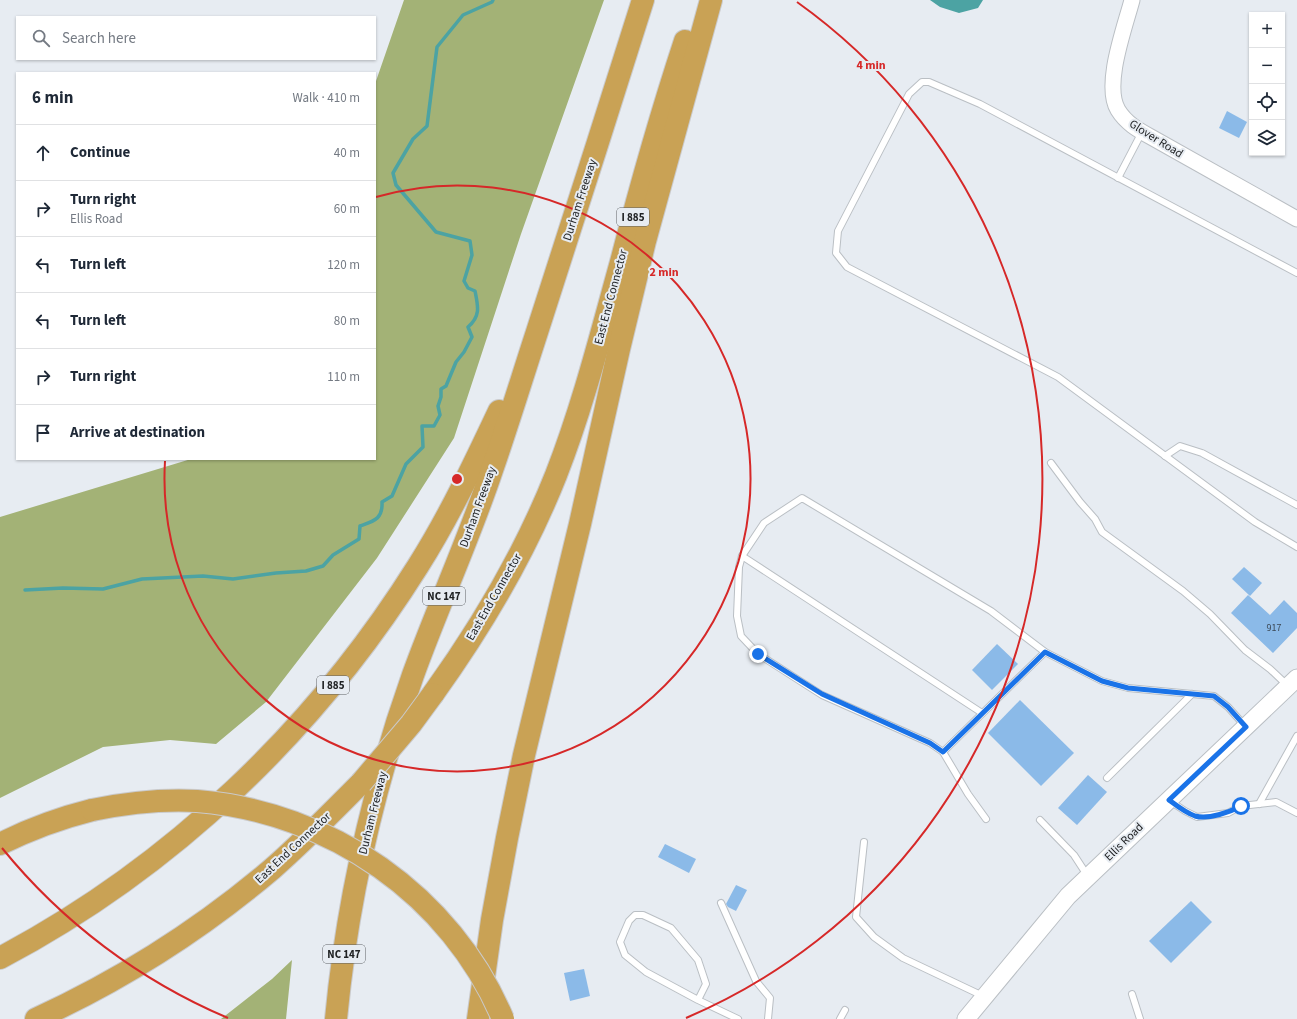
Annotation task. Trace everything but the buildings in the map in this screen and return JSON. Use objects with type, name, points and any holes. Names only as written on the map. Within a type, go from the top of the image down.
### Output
[{"type":"highway","name":"Durham Freeway","points":[[336,1019],[355,889],[367,835],[396,727],[414,674],[473,524],[492,470],[582,194],[643,0]]},
{"type":"highway","name":"East End Connector","points":[[36,1019],[69,1004],[173,944],[240,896],[278,864],[307,838],[361,783],[411,724],[458,659],[500,590],[538,516],[555,476],[585,390],[657,128],[699,0]]},
{"type":"highway","points":[[478,1019],[495,905],[524,755],[580,524],[645,241],[711,0]]},
{"type":"highway","name":"I 885","points":[[0,958],[88,906],[122,883],[183,836],[241,785],[296,728],[322,698],[347,668],[396,600],[440,529],[480,453],[545,308]]},
{"type":"highway","points":[[0,844],[43,824],[67,816],[125,804],[169,801],[220,804],[246,808],[288,820],[339,842],[362,855],[404,885],[440,920],[458,941],[480,972],[504,1019]]},
{"type":"main road","name":"Ellis Road","points":[[966,1019],[1068,896],[1293,682]]},
{"type":"street","name":"Glover Road","points":[[1132,0],[1113,75],[1114,103],[1124,118],[1142,132],[1297,219]]},
{"type":"lane","points":[[1297,273],[980,104],[929,82],[922,82],[909,94],[838,231],[836,253],[846,267],[1058,377],[1255,522],[1297,547]]},
{"type":"lane","points":[[1118,178],[1142,132]]},
{"type":"lane","points":[[1165,456],[1180,446],[1202,454],[1297,505]]},
{"type":"lane","points":[[1051,463],[1080,502],[1095,519],[1102,532],[1183,591],[1210,614],[1245,650],[1270,669],[1293,682]]},
{"type":"lane","points":[[986,819],[968,794],[943,752],[930,743],[822,694],[758,654],[740,636],[737,616],[739,567],[742,556],[764,523],[802,498],[991,611],[1045,652],[1102,681],[1128,688],[1214,696],[1228,707],[1246,727]]},
{"type":"lane","points":[[742,556],[982,714]]},
{"type":"lane","points":[[943,752],[1045,652]]},
{"type":"lane","points":[[1106,778],[1192,694]]},
{"type":"lane","points":[[1259,804],[1297,736]]},
{"type":"lane","points":[[1169,800],[1184,811],[1197,817],[1228,813],[1241,806],[1276,802],[1297,813]]},
{"type":"lane","points":[[1040,820],[1074,855],[1088,876]]},
{"type":"lane","points":[[864,842],[856,916],[874,937],[903,958],[984,996]]},
{"type":"lane","points":[[721,903],[756,981],[770,998],[768,1019]]},
{"type":"lane","points":[[698,1000],[706,984],[698,960],[671,928],[643,915],[635,915],[629,921],[620,942],[625,955],[646,972],[698,1000],[738,1019]]},
{"type":"lane","points":[[1132,994],[1140,1019]]},
{"type":"lane","points":[[840,1019],[845,1010]]},
{"type":"green space","points":[[404,0],[604,0],[521,234],[454,438],[377,558],[266,702],[216,744],[170,740],[103,747],[0,798],[0,517],[188,460],[376,460],[376,81]]},
{"type":"green space","points":[[292,960],[286,1019],[221,1019],[272,979]]},
{"type":"water","points":[[930,0],[983,0],[978,8],[959,13],[940,7]]},
{"type":"waterway","points":[[25,590],[63,588],[103,589],[142,579],[203,576],[233,579],[276,573],[306,571],[323,566],[333,555],[359,539],[360,526],[373,521],[379,516],[382,508],[382,502],[392,496],[406,464],[423,447],[422,426],[434,426],[440,415],[438,406],[441,397],[441,389],[446,386],[456,362],[464,352],[472,337],[468,327],[475,319],[478,310],[475,291],[468,288],[464,281],[472,255],[470,241],[436,232],[396,185],[393,173],[413,139],[427,126],[437,47],[463,15],[492,2],[493,0]]},
{"type":"route","points":[[758,654],[822,694],[930,743],[943,752],[1045,652],[1102,681],[1128,688],[1158,692],[1214,696],[1228,707],[1246,727],[1169,800],[1184,811],[1197,817],[1228,813],[1241,806]]}]
